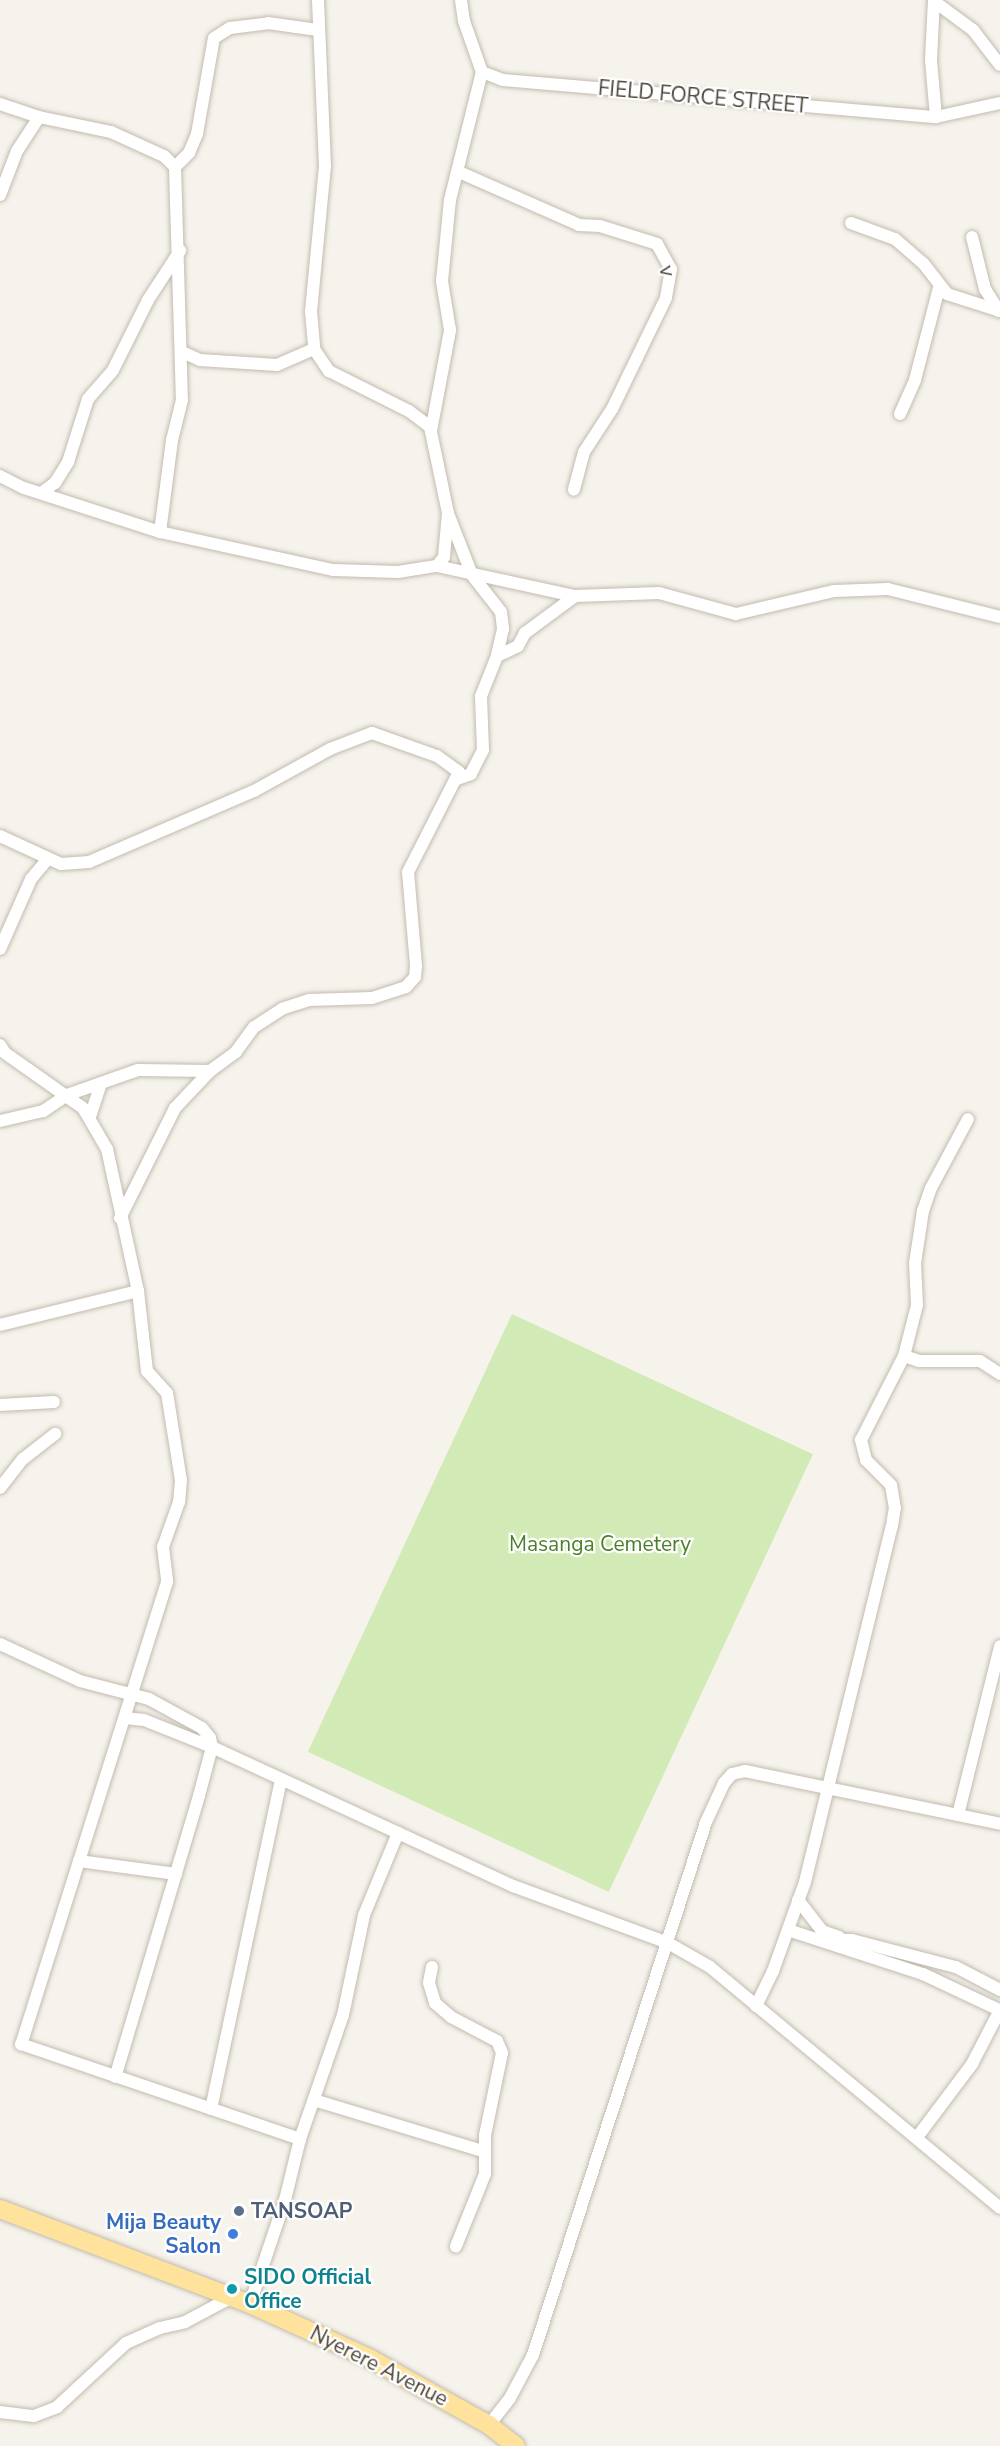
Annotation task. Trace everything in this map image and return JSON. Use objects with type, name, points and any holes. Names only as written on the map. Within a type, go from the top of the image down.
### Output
[{"type":"main road","name":"Nyerere Avenue","points":[[0,2209],[250,2304],[371,2359],[489,2425],[516,2446]]},
{"type":"street","points":[[318,0],[325,166],[311,311],[314,350],[329,371],[409,411],[431,431]]},
{"type":"street","points":[[457,779],[471,774],[483,750],[481,696],[497,656],[503,629],[501,612],[472,576],[448,513],[431,431],[450,330],[442,281],[450,200],[459,172],[482,72],[464,21],[461,0]]},
{"type":"street","points":[[934,1],[973,30],[1000,65]]},
{"type":"street","points":[[934,1],[931,60],[936,117]]},
{"type":"street","points":[[175,167],[189,153],[197,134],[214,38],[230,28],[268,23],[318,30]]},
{"type":"street","name":"FIELD FORCE STREET","points":[[482,72],[503,80],[936,117],[1000,104]]},
{"type":"street","points":[[0,104],[73,127],[111,132],[164,156],[175,167],[180,251],[182,400],[172,440],[160,532]]},
{"type":"street","points":[[0,195],[17,151],[39,117]]},
{"type":"street","name":"v","points":[[459,172],[579,225],[623,232],[657,244],[671,269],[666,298],[612,409],[584,452],[574,490]]},
{"type":"street","points":[[851,223],[895,239],[923,263],[939,288],[964,300],[1000,311]]},
{"type":"street","points":[[972,237],[985,289],[1000,311]]},
{"type":"street","points":[[41,493],[55,483],[68,462],[88,399],[113,370],[148,300],[180,251]]},
{"type":"street","points":[[900,414],[915,380],[930,311],[939,288]]},
{"type":"street","points":[[930,311],[964,300]]},
{"type":"street","points":[[182,352],[200,360],[277,366],[314,350]]},
{"type":"street","points":[[0,476],[41,493],[160,532],[333,570],[398,572],[437,566],[472,576],[495,576],[575,596],[659,593],[735,614],[834,591],[888,589],[1000,617]]},
{"type":"street","points":[[437,566],[444,557],[448,513]]},
{"type":"street","points":[[497,656],[518,646],[525,633],[575,596]]},
{"type":"street","points":[[0,836],[47,860],[81,862],[111,854],[254,791],[330,750],[372,733],[453,764],[459,772],[408,872],[416,944],[412,983],[395,994],[372,998],[309,1000],[282,1009],[254,1027],[236,1052],[210,1071],[175,1108],[120,1218]]},
{"type":"street","points":[[28,850],[33,860],[31,879]]},
{"type":"street","points":[[0,949],[31,879],[47,860]]},
{"type":"street","points":[[0,1045],[5,1053],[67,1095],[90,1117],[114,1170],[120,1218],[138,1291],[147,1371],[167,1393],[181,1480],[179,1502],[163,1547],[167,1582],[21,2044],[300,2139]]},
{"type":"street","points":[[0,1121],[43,1111],[67,1095],[99,1086],[138,1070],[210,1071]]},
{"type":"street","points":[[90,1117],[99,1086]]},
{"type":"street","points":[[756,2006],[788,1930],[831,1787],[895,1508],[891,1485],[866,1460],[861,1440],[904,1356],[917,1305],[915,1263],[923,1211],[931,1188],[968,1119]]},
{"type":"street","points":[[0,1325],[138,1291]]},
{"type":"street","points":[[904,1356],[919,1361],[980,1361],[1000,1374]]},
{"type":"street","points":[[0,1405],[54,1402]]},
{"type":"street","points":[[0,1488],[23,1459],[55,1434]]},
{"type":"street","points":[[0,1644],[80,1681],[132,1692],[202,1728],[212,1747],[115,2076]]},
{"type":"street","points":[[958,1815],[1000,1646]]},
{"type":"street","points":[[125,1718],[144,1720],[212,1747],[281,1781],[513,1886],[668,1942],[710,1967],[918,2136],[1000,2208]]},
{"type":"street","points":[[489,2425],[510,2398],[533,2355],[706,1822],[732,1774],[745,1771],[831,1787],[1000,1824]]},
{"type":"street","points":[[211,2109],[281,1781]]},
{"type":"street","points":[[250,2304],[285,2200],[300,2139],[316,2101],[343,2015],[364,1915],[398,1833]]},
{"type":"street","points":[[79,1861],[176,1875]]},
{"type":"street","points":[[798,1900],[822,1931],[843,1939],[956,1967],[1000,1990]]},
{"type":"street","points":[[788,1930],[923,1974],[999,2010],[972,2064],[918,2136]]},
{"type":"street","points":[[822,1941],[843,1939]]},
{"type":"street","points":[[432,1968],[429,1983],[435,2003],[451,2017],[497,2041],[502,2053],[483,2151],[485,2174],[456,2246]]},
{"type":"street","points":[[316,2101],[483,2151]]},
{"type":"street","points":[[0,2412],[34,2416],[57,2408],[126,2343],[185,2322],[231,2297]]},
{"type":"green space","name":"Masanga Cemetery","points":[[512,1314],[813,1454],[609,1892],[308,1752]]},
{"type":"place","name":"TANSOAP","points":[[239,2211]]},
{"type":"place","name":"Mija Beauty Salon","points":[[233,2234]]},
{"type":"place","name":"SIDO Official Office","points":[[232,2289]]}]
